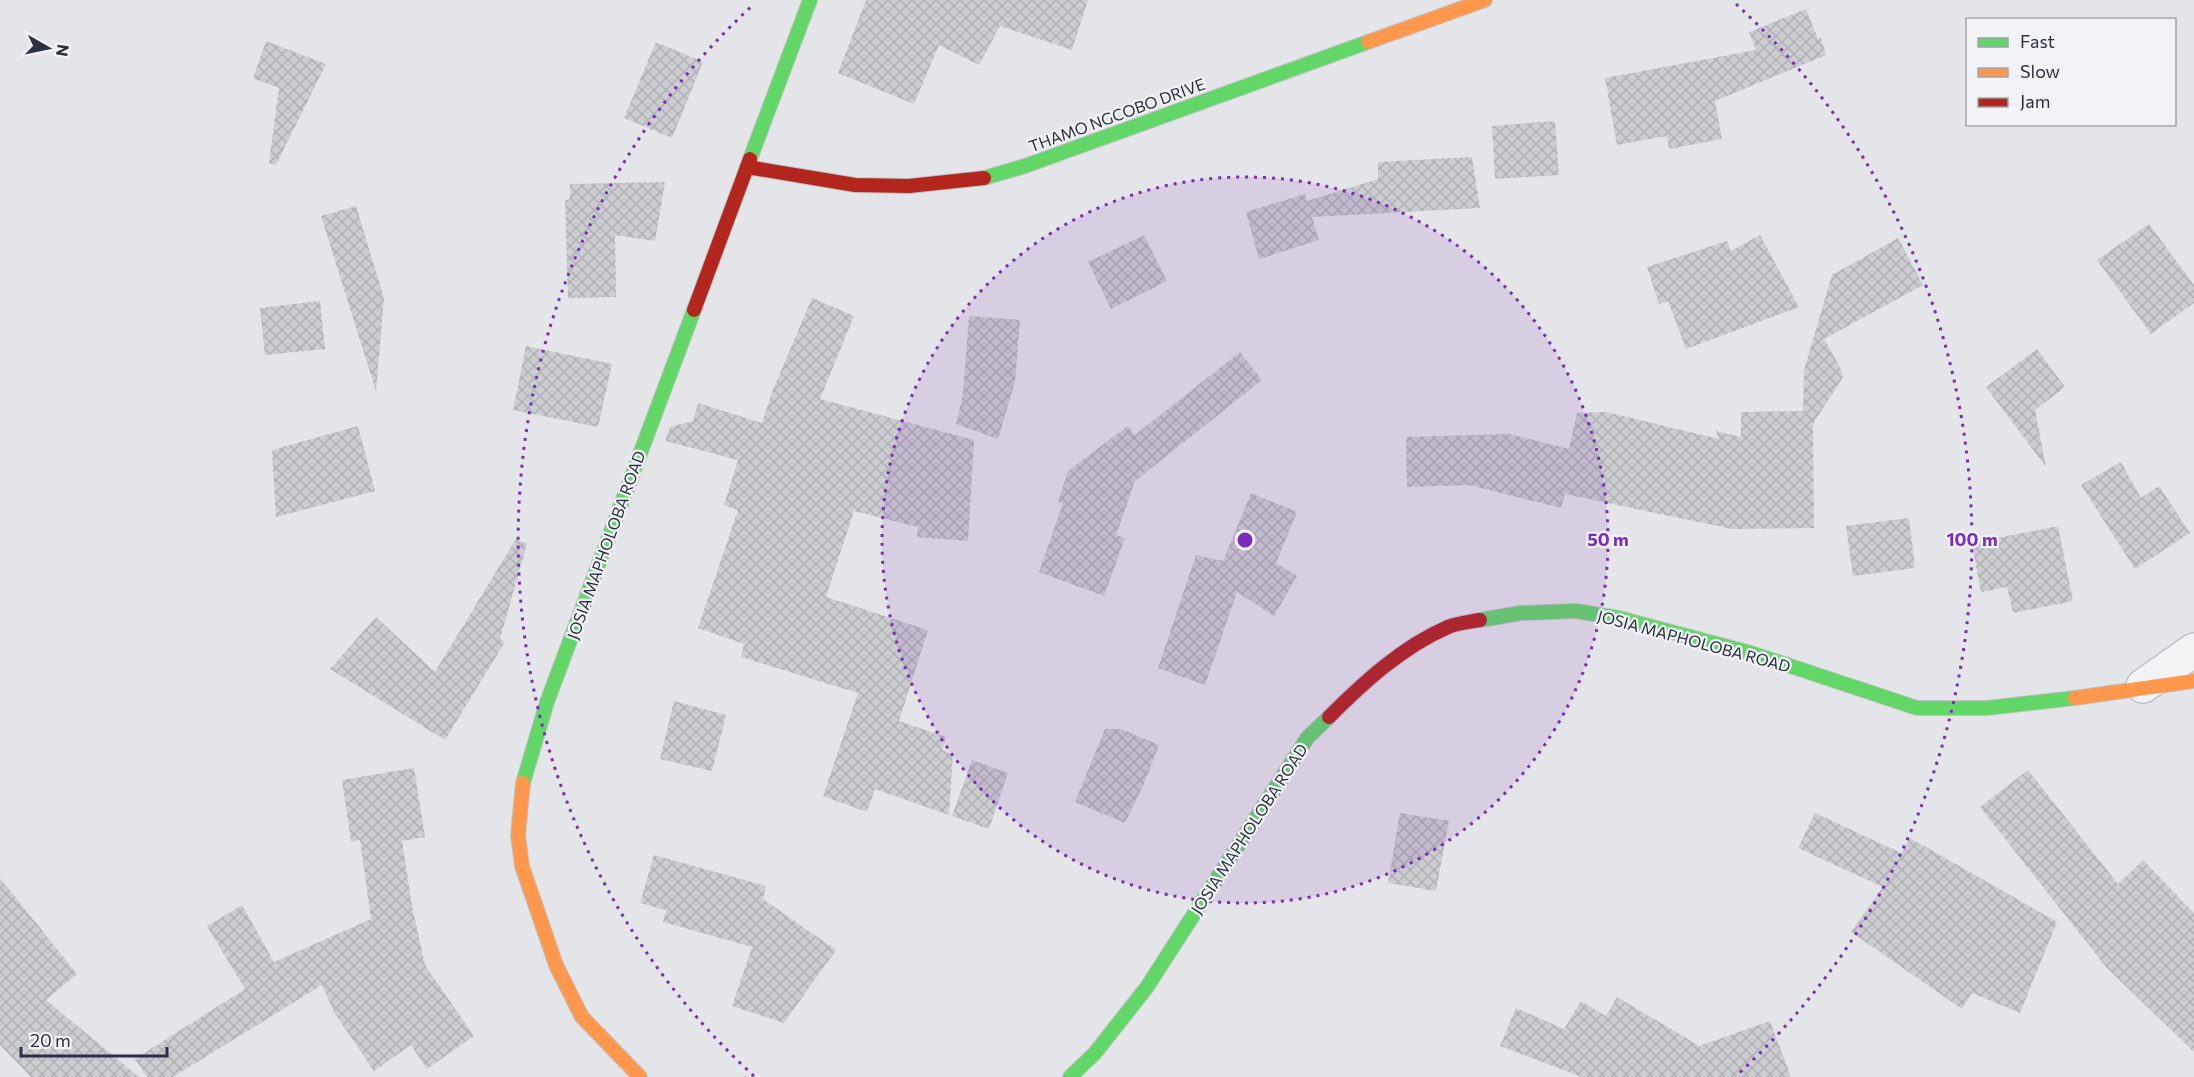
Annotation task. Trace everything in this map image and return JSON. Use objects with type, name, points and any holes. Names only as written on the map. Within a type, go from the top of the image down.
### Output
[{"type":"street","name":"JOSIA MAPHOLOBA ROAD","points":[[640,1077],[582,1017],[556,965],[522,866],[518,835],[521,799],[529,759],[547,702],[810,0]]},
{"type":"street","name":"THAMO NGCOBO DRIVE","points":[[747,167],[855,184],[909,186],[984,178],[1025,166],[1485,0]]},
{"type":"street","name":"JOSIA MAPHOLOBA ROAD","points":[[1070,1077],[1095,1053],[1147,987],[1308,736],[1370,677],[1410,648],[1449,626],[1521,612],[1576,611],[1619,618],[1751,653],[1917,708],[1946,710],[2004,708],[2143,686],[2194,650]]},
{"type":"street","points":[[2143,686],[2194,681]]},
{"type":"building","points":[[866,0],[1088,0],[1072,50],[1000,26],[979,65],[939,45],[914,104],[838,73]]},
{"type":"building","points":[[1806,9],[1818,39],[1821,38],[1826,55],[1715,101],[1722,139],[1669,149],[1667,136],[1617,145],[1605,78],[1756,50],[1749,32]]},
{"type":"building","points":[[266,41],[326,64],[276,165],[269,163],[279,88],[253,78]]},
{"type":"building","points":[[656,42],[703,62],[672,138],[624,118]]},
{"type":"building","points":[[1555,121],[1559,175],[1495,179],[1492,126]]},
{"type":"building","points":[[1472,157],[1480,208],[1312,217],[1319,240],[1259,259],[1246,212],[1305,194],[1307,201],[1378,179],[1378,162]]},
{"type":"building","points":[[665,182],[655,241],[615,235],[616,297],[568,298],[565,200],[570,199],[570,184]]},
{"type":"building","points":[[356,206],[384,298],[376,391],[321,216]]},
{"type":"building","points":[[2149,224],[2194,285],[2194,303],[2151,334],[2097,260]]},
{"type":"building","points":[[1144,235],[1167,281],[1111,309],[1088,262]]},
{"type":"building","points":[[1760,235],[1799,307],[1686,349],[1668,301],[1659,304],[1647,267],[1727,241],[1731,251]]},
{"type":"building","points":[[1898,238],[1923,285],[1824,339],[1843,377],[1813,424],[1814,528],[1732,529],[1565,494],[1561,508],[1469,485],[1407,487],[1406,437],[1509,434],[1569,449],[1577,413],[1606,412],[1719,439],[1716,431],[1741,437],[1741,412],[1803,411],[1804,370],[1832,275]]},
{"type":"building","points":[[812,298],[854,316],[820,399],[974,440],[968,541],[917,537],[918,527],[854,511],[826,597],[928,630],[899,721],[946,737],[942,750],[953,754],[949,815],[875,789],[867,812],[823,796],[858,693],[741,657],[744,644],[698,628],[738,510],[724,505],[738,460],[665,441],[670,427],[693,421],[698,403],[762,423],[772,392]]},
{"type":"building","points":[[320,301],[325,349],[265,355],[260,308]]},
{"type":"building","points":[[969,316],[1020,320],[1015,382],[998,439],[956,424],[963,394]]},
{"type":"building","points":[[526,346],[612,364],[598,427],[513,410]]},
{"type":"building","points":[[2037,349],[2065,387],[2035,410],[2046,467],[1986,387]]},
{"type":"building","points":[[1240,352],[1262,380],[1135,481],[1116,535],[1125,538],[1104,596],[1039,572],[1063,503],[1058,502],[1068,471],[1128,426],[1135,435]]},
{"type":"building","points":[[358,426],[375,491],[276,517],[272,450]]},
{"type":"building","points":[[2121,462],[2141,498],[2159,486],[2190,533],[2135,569],[2081,485]]},
{"type":"building","points":[[1251,493],[1297,512],[1276,563],[1297,576],[1274,616],[1237,592],[1205,685],[1158,668],[1196,555],[1223,561]]},
{"type":"building","points":[[1909,518],[1915,568],[1853,576],[1846,526]]},
{"type":"building","points":[[2058,526],[2073,601],[2013,613],[2007,587],[1981,592],[1972,543]]},
{"type":"building","points":[[516,539],[527,544],[500,639],[505,642],[445,740],[330,669],[376,617],[435,672]]},
{"type":"building","points":[[674,701],[726,715],[712,771],[660,759]]},
{"type":"building","points":[[1105,729],[1121,729],[1159,745],[1125,823],[1075,802]]},
{"type":"building","points":[[972,760],[1008,773],[989,829],[952,816]]},
{"type":"building","points":[[414,768],[425,837],[402,841],[412,906],[425,965],[474,1036],[427,1069],[411,1045],[374,1071],[335,1014],[322,985],[173,1077],[147,1077],[135,1059],[245,989],[207,926],[242,905],[274,962],[371,919],[360,840],[351,842],[342,780]]},
{"type":"building","points":[[2028,770],[2118,884],[2143,860],[2194,913],[2194,1052],[2106,967],[1980,807]]},
{"type":"building","points":[[1400,813],[1449,821],[1436,891],[1388,883]]},
{"type":"building","points":[[1815,813],[1901,853],[1910,838],[2057,922],[2020,1013],[1972,993],[1962,1009],[1851,932],[1883,887],[1798,848]]},
{"type":"building","points":[[654,855],[766,886],[763,899],[836,950],[784,1023],[732,1006],[752,947],[663,922],[666,910],[640,903]]},
{"type":"building","points":[[0,878],[77,974],[46,1000],[139,1077],[31,1077],[0,1045]]},
{"type":"building","points":[[1617,997],[1703,1048],[1702,1045],[1770,1021],[1791,1077],[1582,1077],[1500,1046],[1516,1008],[1564,1029],[1581,1001],[1606,1016]]},
{"type":"traffic: fast","points":[[750,159],[810,0]]},
{"type":"traffic: fast","points":[[984,178],[1025,166],[1368,42]]},
{"type":"traffic: fast","points":[[523,783],[547,702],[694,310]]},
{"type":"traffic: fast","points":[[1480,620],[1521,613],[1576,611],[1619,618],[1751,653],[1917,708],[1987,708],[2075,698]]},
{"type":"traffic: fast","points":[[1070,1077],[1095,1053],[1147,987],[1308,737],[1329,717]]},
{"type":"traffic: slow","points":[[1368,42],[1485,0]]},
{"type":"traffic: slow","points":[[2075,698],[2194,681]]},
{"type":"traffic: slow","points":[[523,783],[518,835],[522,866],[556,965],[582,1017],[640,1077]]},
{"type":"traffic: jam","points":[[694,310],[750,159]]},
{"type":"traffic: jam","points":[[747,167],[855,185],[909,186],[984,178]]},
{"type":"traffic: jam","points":[[1329,717],[1370,678],[1399,655],[1431,635],[1452,626],[1480,620]]}]
